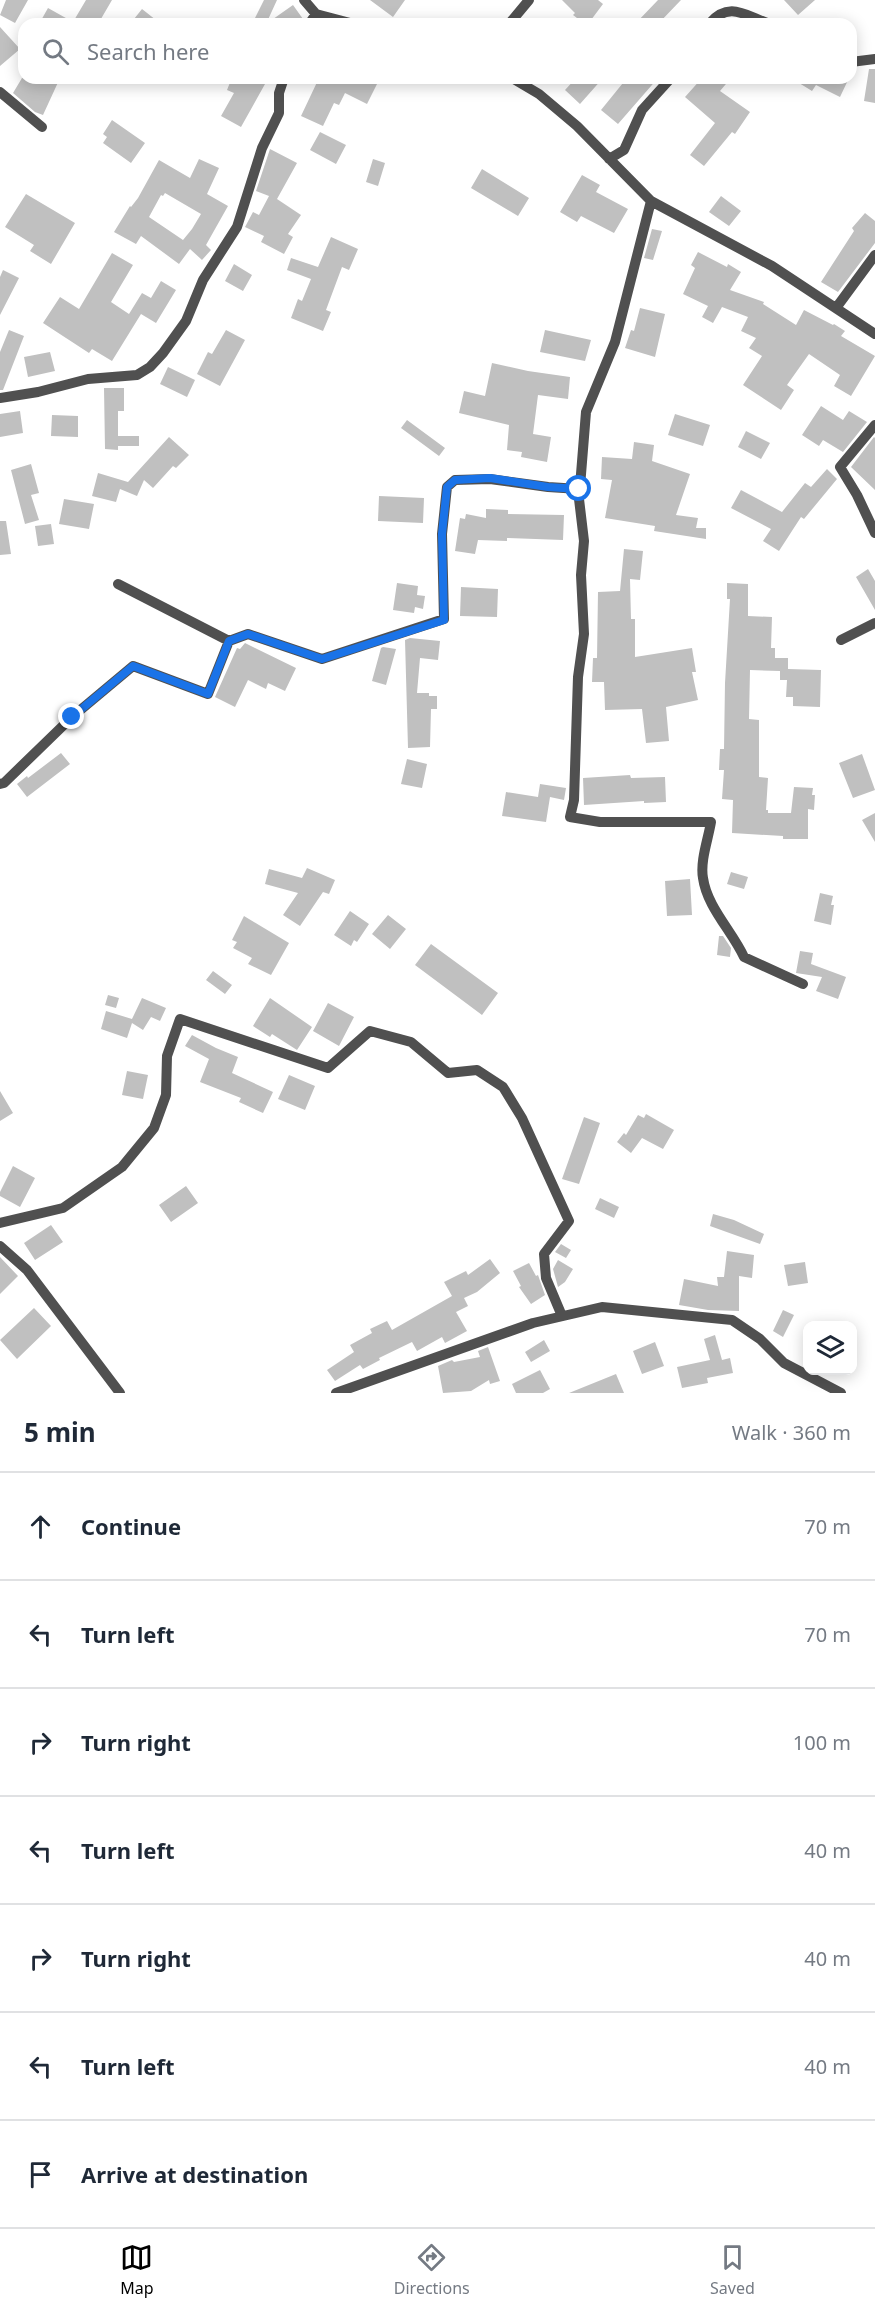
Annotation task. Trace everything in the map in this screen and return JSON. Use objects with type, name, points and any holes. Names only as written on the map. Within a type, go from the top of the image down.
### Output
[{"type":"street","points":[[304,0],[316,14],[331,18]]},
{"type":"street","points":[[514,18],[529,0]]},
{"type":"street","points":[[713,18],[728,8],[739,8],[758,18]]},
{"type":"street","points":[[313,18],[316,14]]},
{"type":"street","points":[[857,61],[875,59]]},
{"type":"street","points":[[0,398],[38,392],[88,379],[136,375],[150,367],[163,353],[186,321],[204,280],[237,227],[254,172],[279,113],[279,93],[282,84]]},
{"type":"street","points":[[522,84],[539,94],[577,126],[651,201],[772,266],[875,334]]},
{"type":"street","points":[[609,159],[624,150],[642,110],[666,84]]},
{"type":"street","points":[[0,92],[42,127]]},
{"type":"street","points":[[651,201],[615,342],[586,412],[579,489],[584,542],[581,575],[584,634],[578,677],[574,800],[570,817],[600,822],[711,822],[702,868],[703,880],[711,902],[736,940],[744,957],[803,984]]},
{"type":"street","points":[[836,308],[875,255]]},
{"type":"street","points":[[875,425],[840,467],[857,495],[875,533]]},
{"type":"street","points":[[118,584],[229,641],[248,634],[322,659],[444,620],[442,534],[447,487],[455,480],[490,478],[548,487],[579,489]]},
{"type":"street","points":[[841,640],[875,623]]},
{"type":"street","points":[[0,784],[4,783],[72,717],[133,666],[208,694],[229,641]]},
{"type":"street","points":[[0,1223],[63,1208],[122,1167],[154,1128],[166,1095],[167,1056],[180,1018],[328,1068],[370,1031],[411,1042],[448,1073],[477,1070],[503,1087],[522,1118],[569,1221],[543,1254],[546,1278],[562,1316]]},
{"type":"street","points":[[0,1246],[27,1270],[120,1393]]},
{"type":"street","points":[[336,1393],[533,1323],[602,1307],[732,1320],[760,1339],[784,1363],[841,1393]]},
{"type":"building","points":[[6,0],[28,0],[15,23],[0,15]]},
{"type":"building","points":[[86,0],[112,0],[102,18],[75,18]]},
{"type":"building","points":[[264,0],[277,0],[269,18],[255,18]]},
{"type":"building","points":[[370,0],[405,0],[393,17]]},
{"type":"building","points":[[562,0],[598,0],[603,4],[592,18],[577,18],[573,15],[575,13]]},
{"type":"building","points":[[658,0],[681,0],[664,18],[641,18]]},
{"type":"building","points":[[784,0],[815,0],[798,15]]},
{"type":"building","points":[[293,5],[302,18],[275,18]]},
{"type":"building","points":[[48,8],[66,18],[42,18]]},
{"type":"building","points":[[142,9],[153,18],[135,18]]},
{"type":"building","points":[[0,27],[18,47],[18,51],[0,66]]},
{"type":"building","points":[[869,69],[875,69],[875,103],[864,101]]},
{"type":"building","points":[[18,84],[57,84],[43,115],[35,112],[13,93]]},
{"type":"building","points":[[229,84],[265,84],[241,127],[221,116],[234,93],[227,90]]},
{"type":"building","points":[[316,84],[377,84],[367,104],[345,93],[339,105],[334,103],[323,126],[301,116]]},
{"type":"building","points":[[570,84],[598,84],[580,104],[565,90]]},
{"type":"building","points":[[622,84],[653,84],[618,124],[601,110]]},
{"type":"building","points":[[697,84],[726,84],[720,91],[750,112],[735,134],[732,132],[704,166],[690,155],[715,123],[685,97]]},
{"type":"building","points":[[801,84],[846,84],[840,97],[816,85],[812,91]]},
{"type":"building","points":[[112,120],[145,143],[131,163],[103,143],[107,137],[103,134]]},
{"type":"building","points":[[320,132],[346,145],[336,164],[310,150]]},
{"type":"building","points":[[270,149],[297,163],[277,199],[301,215],[288,234],[293,237],[284,254],[261,242],[264,236],[245,227],[253,212],[259,215],[269,196],[256,191]]},
{"type":"building","points":[[199,159],[219,168],[207,194],[228,206],[206,245],[211,250],[202,260],[190,249],[179,264],[141,236],[136,244],[114,232],[130,206],[138,198],[159,160],[190,178]],"holes":[[[165,193],[201,214],[183,240],[149,217],[161,195]]]},
{"type":"building","points":[[373,159],[385,163],[378,186],[366,182]]},
{"type":"building","points":[[482,169],[529,198],[518,216],[471,188]]},
{"type":"building","points":[[582,175],[600,185],[596,192],[628,209],[614,233],[581,216],[577,222],[560,212]]},
{"type":"building","points":[[26,194],[75,223],[51,264],[30,251],[34,245],[5,227]]},
{"type":"building","points":[[721,196],[741,211],[729,226],[709,212]]},
{"type":"building","points":[[865,213],[875,221],[875,243],[838,292],[821,282],[854,231],[852,228]]},
{"type":"building","points":[[652,229],[662,231],[653,260],[644,258]]},
{"type":"building","points":[[331,237],[358,249],[349,270],[342,267],[326,310],[331,312],[323,331],[291,318],[298,299],[302,301],[311,279],[287,270],[291,258],[318,267]]},
{"type":"building","points":[[698,252],[741,272],[730,290],[764,302],[763,304],[796,325],[804,310],[845,331],[841,336],[875,356],[851,396],[834,386],[840,375],[809,354],[787,385],[794,390],[781,410],[743,385],[762,356],[749,348],[756,338],[741,331],[748,317],[722,307],[713,323],[702,317],[708,306],[683,294],[695,268],[691,265]]},
{"type":"building","points":[[112,253],[133,265],[111,302],[129,314],[142,293],[151,298],[161,281],[176,290],[156,323],[141,314],[112,361],[92,349],[89,353],[43,323],[60,297],[79,309]]},
{"type":"building","points":[[234,264],[252,275],[243,291],[225,281]]},
{"type":"building","points":[[3,270],[19,278],[0,315],[0,277]]},
{"type":"building","points":[[640,308],[665,314],[655,357],[625,348],[631,330],[634,331]]},
{"type":"building","points":[[9,330],[24,336],[3,390],[0,390],[0,352]]},
{"type":"building","points":[[226,330],[245,340],[220,386],[197,374],[208,352],[212,354]]},
{"type":"building","points":[[545,330],[591,340],[585,361],[540,352]]},
{"type":"building","points":[[50,352],[55,371],[28,377],[24,357]]},
{"type":"building","points":[[492,363],[570,377],[568,399],[538,395],[533,434],[551,437],[547,462],[521,457],[522,452],[507,450],[509,425],[459,413],[464,391],[485,396]]},
{"type":"building","points":[[168,367],[195,380],[187,397],[160,384]]},
{"type":"building","points":[[104,388],[124,388],[124,411],[118,411],[118,436],[139,436],[139,446],[118,446],[118,450],[105,449]]},
{"type":"building","points":[[821,406],[843,420],[849,411],[867,422],[843,452],[823,440],[819,446],[802,435]]},
{"type":"building","points":[[20,411],[23,433],[0,437],[0,414]]},
{"type":"building","points":[[675,414],[710,425],[703,446],[668,435]]},
{"type":"building","points":[[52,415],[78,416],[78,437],[51,436]]},
{"type":"building","points":[[407,420],[445,448],[439,456],[401,428]]},
{"type":"building","points":[[746,431],[770,443],[761,459],[738,447]]},
{"type":"building","points":[[169,437],[189,455],[176,468],[173,466],[153,488],[144,480],[137,496],[120,489],[116,502],[92,496],[98,473],[128,482]]},
{"type":"building","points":[[875,438],[875,490],[851,467]]},
{"type":"building","points":[[634,442],[654,445],[652,461],[690,474],[676,515],[698,518],[696,528],[706,528],[706,539],[654,531],[655,526],[605,518],[612,480],[601,479],[602,457],[632,459]]},
{"type":"building","points":[[31,464],[39,493],[31,495],[39,520],[25,524],[11,470]]},
{"type":"building","points":[[827,469],[837,479],[804,519],[801,517],[779,551],[763,541],[771,529],[731,508],[741,490],[782,512],[805,483],[811,487]]},
{"type":"building","points":[[379,496],[424,498],[423,523],[378,521]]},
{"type":"building","points":[[64,499],[94,504],[89,529],[59,524]]},
{"type":"building","points":[[486,509],[508,510],[508,514],[564,515],[563,540],[507,538],[507,541],[478,540],[475,554],[455,551],[460,518],[465,519],[466,514],[486,518]]},
{"type":"building","points":[[0,521],[6,521],[11,554],[0,555]]},
{"type":"building","points":[[51,524],[54,544],[38,546],[35,526]]},
{"type":"building","points":[[624,549],[643,551],[640,580],[630,579],[631,619],[635,619],[635,657],[692,648],[696,672],[692,672],[698,700],[666,707],[669,741],[646,743],[642,709],[605,710],[604,682],[592,682],[593,658],[597,658],[598,592],[620,591]]},
{"type":"building","points":[[868,569],[875,581],[875,610],[856,577]]},
{"type":"building","points":[[397,583],[418,586],[417,595],[425,596],[423,609],[415,607],[414,613],[393,610]]},
{"type":"building","points":[[727,583],[748,584],[748,616],[772,617],[771,648],[775,648],[775,658],[788,658],[788,669],[821,670],[820,707],[793,706],[793,697],[786,697],[787,680],[780,680],[780,671],[750,670],[749,719],[759,720],[759,777],[768,778],[766,810],[768,813],[791,813],[794,787],[813,788],[814,810],[808,809],[808,839],[783,839],[783,836],[732,833],[733,800],[722,799],[724,770],[719,770],[720,749],[724,749],[730,599],[727,599]]},
{"type":"building","points":[[461,587],[498,589],[497,617],[460,616]]},
{"type":"building","points":[[410,638],[440,641],[438,660],[420,658],[417,693],[437,696],[437,709],[431,709],[430,747],[408,748],[405,640]]},
{"type":"building","points":[[245,643],[296,668],[285,691],[268,683],[266,689],[248,680],[235,707],[215,697],[237,648],[240,649]]},
{"type":"building","points":[[383,647],[396,649],[386,685],[372,681]]},
{"type":"building","points":[[61,753],[70,764],[27,797],[17,784]]},
{"type":"building","points":[[862,754],[875,790],[853,798],[839,763]]},
{"type":"building","points":[[407,759],[427,764],[422,788],[401,784]]},
{"type":"building","points":[[630,775],[631,778],[665,777],[666,802],[644,803],[644,801],[584,805],[583,778]]},
{"type":"building","points":[[540,784],[566,788],[564,800],[550,797],[546,822],[502,816],[506,792],[538,797]]},
{"type":"building","points":[[875,813],[875,842],[862,820]]},
{"type":"building","points":[[307,868],[335,880],[329,894],[323,892],[300,926],[283,915],[298,893],[265,884],[269,869],[302,878]]},
{"type":"building","points":[[731,872],[748,877],[744,889],[727,884]]},
{"type":"building","points":[[690,879],[692,915],[667,916],[665,881]]},
{"type":"building","points":[[820,893],[833,896],[831,925],[814,921]]},
{"type":"building","points":[[350,911],[369,924],[357,942],[354,940],[351,946],[334,935]]},
{"type":"building","points":[[388,915],[406,929],[390,949],[372,934]]},
{"type":"building","points":[[244,916],[289,943],[271,975],[248,964],[252,958],[233,948],[237,942],[232,940]]},
{"type":"building","points":[[719,936],[723,936],[731,948],[730,957],[717,955]]},
{"type":"building","points":[[431,944],[498,993],[482,1015],[415,965]]},
{"type":"building","points":[[800,951],[813,953],[811,964],[846,977],[838,999],[816,991],[822,977],[796,973]]},
{"type":"building","points":[[213,971],[232,985],[225,994],[206,980]]},
{"type":"building","points":[[108,995],[119,998],[116,1008],[105,1005]]},
{"type":"building","points":[[142,998],[166,1008],[160,1021],[151,1017],[143,1030],[132,1023],[127,1038],[101,1029],[106,1011],[132,1019]]},
{"type":"building","points":[[270,998],[312,1027],[297,1050],[272,1034],[270,1037],[253,1026]]},
{"type":"building","points":[[328,1003],[354,1017],[339,1046],[313,1031]]},
{"type":"building","points":[[192,1035],[238,1057],[232,1073],[273,1092],[263,1113],[239,1102],[241,1098],[200,1082],[209,1059],[185,1046]]},
{"type":"building","points":[[127,1071],[148,1075],[143,1099],[122,1095]]},
{"type":"building","points":[[289,1075],[315,1086],[305,1110],[278,1099]]},
{"type":"building","points":[[0,1091],[13,1113],[0,1121]]},
{"type":"building","points":[[646,1114],[674,1130],[663,1149],[642,1138],[631,1153],[617,1142],[624,1133],[626,1135],[638,1115],[644,1118]]},
{"type":"building","points":[[584,1117],[600,1123],[579,1184],[562,1179]]},
{"type":"building","points":[[13,1166],[35,1178],[20,1207],[0,1196]]},
{"type":"building","points":[[186,1186],[198,1203],[171,1222],[159,1205]]},
{"type":"building","points":[[600,1198],[619,1207],[614,1218],[595,1209]]},
{"type":"building","points":[[713,1214],[734,1220],[764,1234],[760,1244],[710,1226]]},
{"type":"building","points":[[51,1225],[63,1242],[35,1260],[24,1243]]},
{"type":"building","points":[[561,1244],[571,1250],[566,1258],[555,1252]]},
{"type":"building","points":[[727,1251],[754,1255],[752,1278],[739,1276],[739,1311],[708,1310],[679,1305],[684,1279],[718,1286],[717,1277],[724,1277]]},
{"type":"building","points":[[0,1257],[18,1276],[0,1294]]},
{"type":"building","points":[[490,1259],[500,1273],[477,1292],[464,1298],[468,1306],[456,1312],[467,1331],[445,1343],[442,1337],[417,1351],[412,1342],[379,1358],[380,1360],[363,1369],[360,1365],[335,1381],[327,1370],[354,1352],[350,1345],[372,1333],[370,1329],[387,1321],[392,1330],[452,1296],[444,1282],[466,1271],[468,1275]]},
{"type":"building","points":[[558,1260],[573,1269],[565,1282],[558,1287],[553,1269]]},
{"type":"building","points":[[805,1262],[808,1283],[788,1286],[784,1265]]},
{"type":"building","points":[[529,1263],[536,1276],[538,1275],[545,1295],[531,1304],[519,1287],[521,1286],[513,1271]]},
{"type":"building","points":[[34,1308],[51,1326],[17,1359],[0,1340]]},
{"type":"building","points":[[783,1310],[794,1315],[783,1337],[773,1331]]},
{"type":"building","points":[[715,1335],[722,1360],[730,1358],[733,1373],[707,1378],[708,1383],[682,1388],[677,1367],[710,1360],[704,1339]]},
{"type":"building","points":[[544,1340],[550,1351],[531,1362],[525,1352]]},
{"type":"building","points":[[655,1342],[664,1366],[642,1374],[633,1351]]},
{"type":"building","points":[[488,1347],[500,1381],[490,1384],[489,1380],[471,1391],[443,1393],[438,1366],[452,1360],[454,1362],[480,1357],[478,1351]]},
{"type":"building","points":[[540,1370],[550,1389],[543,1393],[516,1393],[512,1384]]},
{"type":"building","points":[[616,1374],[624,1393],[569,1393]]},
{"type":"route","points":[[72,717],[133,666],[208,694],[229,641],[248,634],[322,659],[444,620],[442,534],[447,487],[455,480],[490,478],[548,487],[579,489]]}]
